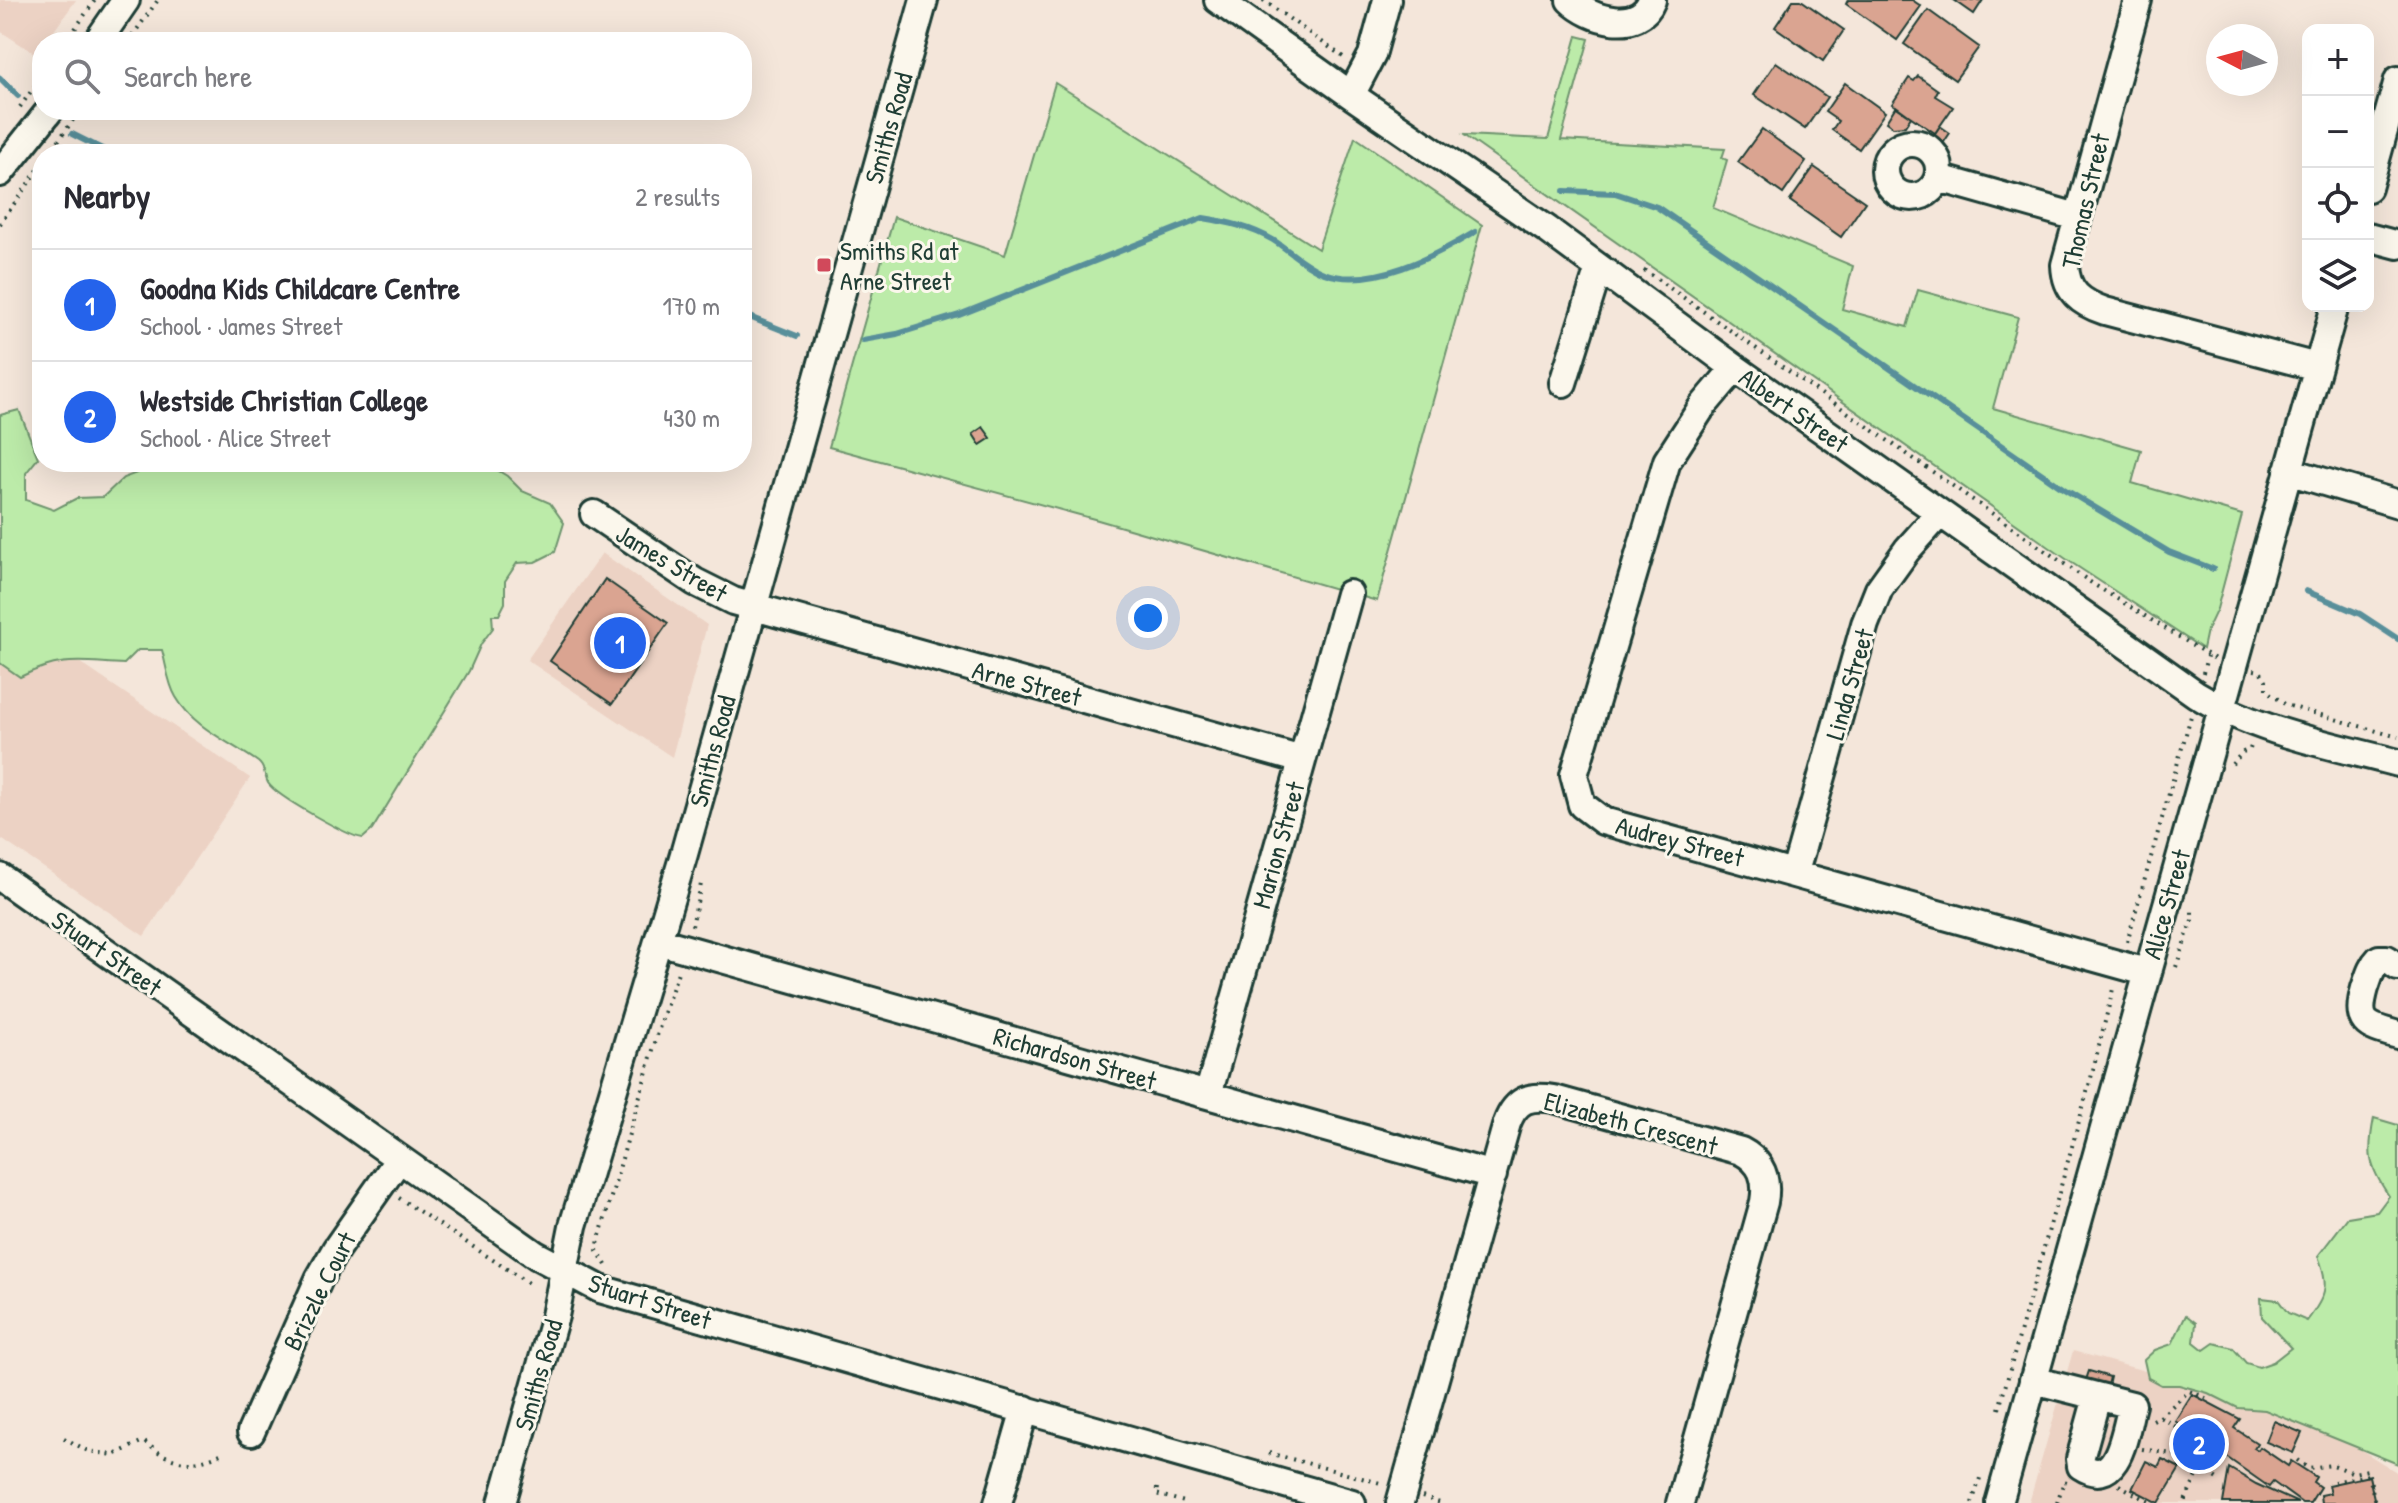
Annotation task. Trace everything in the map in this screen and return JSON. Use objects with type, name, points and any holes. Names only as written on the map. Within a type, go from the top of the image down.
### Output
[{"type":"street","points":[[104,32],[126,0]]},
{"type":"street","name":"Smiths Road","points":[[502,1503],[555,1316],[573,1226],[658,941],[924,0]]},
{"type":"street","name":"Albert Street","points":[[1218,0],[1548,230],[1735,368],[2221,710],[2268,728],[2398,763]]},
{"type":"street","points":[[1351,95],[1372,55],[1387,0]]},
{"type":"street","points":[[1570,0],[1588,13],[1624,21],[1643,14],[1652,0]]},
{"type":"street","name":"Thomas Street","points":[[2138,0],[2065,265],[2070,289],[2088,305],[2317,367]]},
{"type":"street","points":[[2374,168],[2398,80]]},
{"type":"street","points":[[0,173],[43,120]]},
{"type":"street","points":[[1939,178],[2077,217]]},
{"type":"street","points":[[2374,239],[2398,245]]},
{"type":"street","points":[[1563,383],[1599,268]]},
{"type":"street","name":"Alice Street","points":[[1999,1503],[2033,1380],[2134,968],[2221,710],[2333,312]]},
{"type":"street","name":"Audrey Street","points":[[1735,368],[1702,407],[1667,461],[1574,775],[1582,805],[1603,821],[2134,968]]},
{"type":"street","points":[[2288,471],[2398,504]]},
{"type":"street","name":"Linda Street","points":[[1795,872],[1865,624],[1879,589],[1907,550],[1940,513]]},
{"type":"street","name":"James Street","points":[[594,514],[706,589],[752,607]]},
{"type":"street","name":"Marion Street","points":[[1208,1095],[1349,594]]},
{"type":"street","name":"Arne Street","points":[[752,607],[1302,760]]},
{"type":"street","name":"Stuart Street","points":[[0,877],[536,1255],[564,1270],[615,1293],[1335,1501]]},
{"type":"street","name":"Richardson Street","points":[[658,941],[1493,1175]]},
{"type":"street","points":[[2398,967],[2387,959],[2379,959],[2372,966],[2360,1013],[2364,1022],[2373,1028],[2398,1035]]},
{"type":"street","name":"Elizabeth Crescent","points":[[1402,1497],[1511,1114],[1516,1106],[1532,1097],[1554,1099],[1741,1151],[1758,1163],[1766,1182],[1764,1202],[1680,1503]]},
{"type":"street","name":"Brizzle Court","points":[[251,1432],[319,1279],[336,1249],[399,1159]]},
{"type":"street","points":[[2033,1380],[2097,1397]]},
{"type":"street","points":[[998,1503],[1025,1409]]},
{"type":"path","points":[[73,32],[95,0]]},
{"type":"path","points":[[135,32],[158,0]]},
{"type":"path","points":[[1263,0],[1364,70]]},
{"type":"path","points":[[0,224],[32,178]]},
{"type":"path","points":[[1637,264],[2093,584],[2210,658],[2260,671],[2266,680],[2266,690],[2286,705],[2398,737]]},
{"type":"path","points":[[1998,1414],[2091,1078],[2110,997],[2134,968],[2188,725]]},
{"type":"path","points":[[607,1265],[597,1250],[599,1239],[685,949],[703,876]]},
{"type":"path","points":[[397,1197],[531,1285]]},
{"type":"path","points":[[2159,1417],[2189,1391],[2206,1398]]},
{"type":"path","points":[[64,1438],[88,1451],[114,1455],[143,1441],[165,1458],[179,1462],[206,1460],[225,1452]]},
{"type":"path","points":[[2140,1448],[2184,1456],[2220,1481]]},
{"type":"path","points":[[2184,1503],[2202,1468],[2215,1451]]},
{"type":"path","points":[[1269,1453],[1402,1497],[1440,1503]]},
{"type":"path","points":[[2297,1460],[2308,1468],[2333,1465],[2354,1473],[2368,1470],[2375,1503]]},
{"type":"path","points":[[1972,1503],[1983,1469]]},
{"type":"path","points":[[2334,1482],[2369,1475]]},
{"type":"path","points":[[2116,1484],[2152,1503]]},
{"type":"path","points":[[1157,1488],[1156,1494],[1188,1503]]},
{"type":"shaded area","points":[[0,0],[76,0],[53,32],[32,32],[32,52],[0,31]]},
{"type":"shaded area","points":[[602,553],[707,625],[672,757],[527,660]]},
{"type":"shaded area","points":[[45,639],[250,778],[144,936],[0,838],[0,663],[20,677]]},
{"type":"shaded area","points":[[2073,1351],[2307,1416],[2398,1473],[2398,1503],[2029,1503]]},
{"type":"green space","points":[[1577,36],[1589,39],[1561,140],[1725,149],[1722,158],[1727,160],[1713,208],[1853,266],[1842,309],[1907,327],[1918,290],[2018,317],[1993,408],[2141,450],[2132,483],[2242,515],[2203,649],[2069,561],[1464,135],[1548,139]]},
{"type":"green space","points":[[1055,83],[1318,249],[1355,137],[1482,225],[1377,601],[1098,520],[829,447],[894,217],[1005,255]]},
{"type":"green space","points":[[19,410],[32,443],[32,466],[26,473],[26,500],[54,510],[77,498],[103,497],[123,478],[140,472],[500,472],[522,491],[550,503],[564,523],[555,552],[535,562],[517,563],[505,581],[505,603],[499,615],[492,615],[493,628],[372,830],[363,838],[329,824],[284,797],[268,783],[258,762],[192,717],[173,692],[162,650],[138,650],[124,664],[60,663],[20,677],[0,663],[0,415]]},
{"type":"green space","points":[[2374,1118],[2398,1125],[2398,1464],[2265,1410],[2238,1408],[2208,1393],[2179,1385],[2161,1385],[2148,1378],[2144,1360],[2155,1350],[2172,1344],[2186,1315],[2196,1323],[2194,1342],[2204,1350],[2214,1343],[2233,1348],[2246,1363],[2259,1367],[2273,1362],[2291,1348],[2262,1317],[2261,1298],[2278,1300],[2288,1313],[2307,1321],[2324,1290],[2324,1275],[2318,1256],[2348,1217],[2377,1212],[2389,1196],[2371,1159]]},
{"type":"building","points":[[1793,0],[1801,0],[1844,30],[1823,61],[1775,27]]},
{"type":"building","points":[[1848,0],[1912,0],[1921,6],[1897,40],[1846,4]]},
{"type":"building","points":[[1954,0],[1983,0],[1974,14]]},
{"type":"building","points":[[1928,10],[1979,47],[1955,80],[1904,44]]},
{"type":"building","points":[[1776,62],[1827,97],[1805,129],[1754,95]]},
{"type":"building","points":[[1918,76],[1938,90],[1935,96],[1953,107],[1935,133],[1892,104],[1909,78],[1914,81]]},
{"type":"building","points":[[1845,83],[1885,112],[1859,149],[1832,130],[1838,121],[1825,112]]},
{"type":"building","points":[[1896,106],[1911,117],[1905,126],[1893,127],[1886,122]]},
{"type":"building","points":[[1940,126],[1950,133],[1940,148],[1930,141]]},
{"type":"building","points":[[1762,129],[1806,161],[1783,194],[1738,162]]},
{"type":"building","points":[[1814,167],[1865,202],[1841,237],[1790,201]]},
{"type":"building","points":[[983,427],[991,438],[980,445],[973,434]]},
{"type":"building","points":[[605,579],[668,623],[612,704],[550,661]]},
{"type":"building","points":[[2089,1371],[2110,1377],[2107,1390],[2085,1383]]},
{"type":"building","points":[[2192,1394],[2240,1419],[2234,1428],[2257,1443],[2254,1448],[2258,1450],[2260,1447],[2288,1466],[2291,1461],[2316,1477],[2313,1482],[2320,1487],[2310,1503],[2302,1503],[2273,1482],[2269,1487],[2175,1421]]},
{"type":"building","points":[[2274,1421],[2302,1433],[2293,1453],[2266,1442]]},
{"type":"building","points":[[2162,1459],[2180,1468],[2159,1503],[2132,1489],[2146,1461],[2158,1467]]},
{"type":"building","points":[[2229,1468],[2256,1484],[2298,1503],[2223,1503]]},
{"type":"building","points":[[2369,1476],[2375,1503],[2321,1503],[2320,1495],[2330,1493],[2328,1485]]},
{"type":"waterway","points":[[0,78],[18,96]]},
{"type":"waterway","points":[[72,134],[92,144]]},
{"type":"waterway","points":[[1564,191],[1615,193],[1657,207],[2064,489],[2169,552],[2213,569]]},
{"type":"waterway","points":[[863,340],[897,334],[959,315],[1203,218],[1256,232],[1317,270],[1342,277],[1362,277],[1402,268],[1475,232]]},
{"type":"waterway","points":[[752,318],[797,336]]},
{"type":"waterway","points":[[2306,591],[2360,614],[2398,639]]},
{"type":"place","name":"Smiths Rd at Arne Street","points":[[824,265]]},
{"type":"place","name":"Goodna Kids Childcare Centre","points":[[620,643]]},
{"type":"place","name":"Westside Christian College","points":[[2199,1444]]}]
